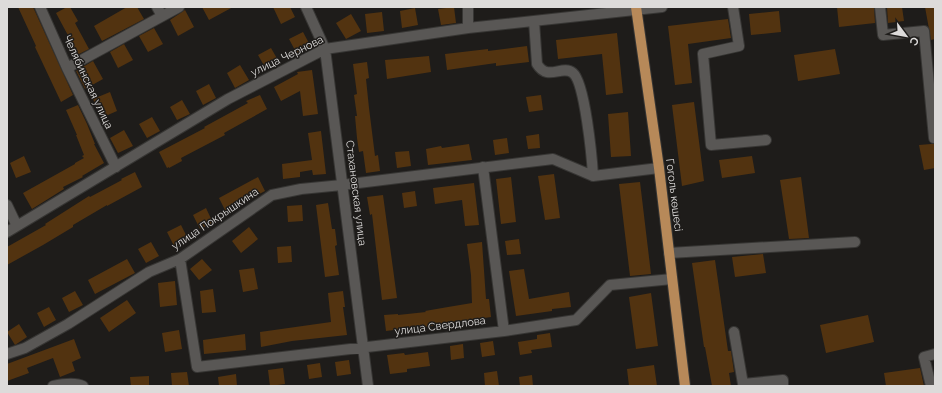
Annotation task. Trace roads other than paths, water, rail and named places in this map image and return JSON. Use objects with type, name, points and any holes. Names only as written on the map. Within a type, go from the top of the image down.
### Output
[{"type":"main road","name":"Гоголь көшесі","points":[[637,8],[659,168],[685,386]]},
{"type":"street","name":"Челябинская улица","points":[[40,7],[67,68],[116,167]]},
{"type":"street","points":[[67,68],[160,12],[179,7]]},
{"type":"street","name":"Стахановская улица","points":[[306,7],[325,49],[368,386]]},
{"type":"street","points":[[468,7],[468,28]]},
{"type":"street","name":"улица Чернова","points":[[7,232],[228,99],[325,49],[468,28],[637,8],[662,7]]},
{"type":"street","points":[[733,7],[739,46],[703,54],[711,145],[766,140]]},
{"type":"street","points":[[880,7],[883,35],[924,30],[935,138]]},
{"type":"street","points":[[534,21],[537,64],[540,70],[549,73],[566,71],[573,73],[578,80],[588,123],[594,176],[659,168]]},
{"type":"street","name":"улица Покрышкина","points":[[7,354],[25,348],[68,324],[149,272],[180,259],[272,195],[301,189],[553,158],[594,176]]},
{"type":"street","points":[[483,167],[504,331]]},
{"type":"street","points":[[7,205],[17,226]]},
{"type":"street","points":[[669,253],[855,242]]},
{"type":"street","name":"улица Свердлова","points":[[180,259],[197,367],[504,331],[576,320],[610,286],[672,278]]},
{"type":"street","points":[[734,332],[743,384],[783,380],[783,386]]},
{"type":"street","points":[[930,386],[924,357],[935,354]]},
{"type":"street","points":[[53,386],[59,384],[79,384],[83,386]]}]
